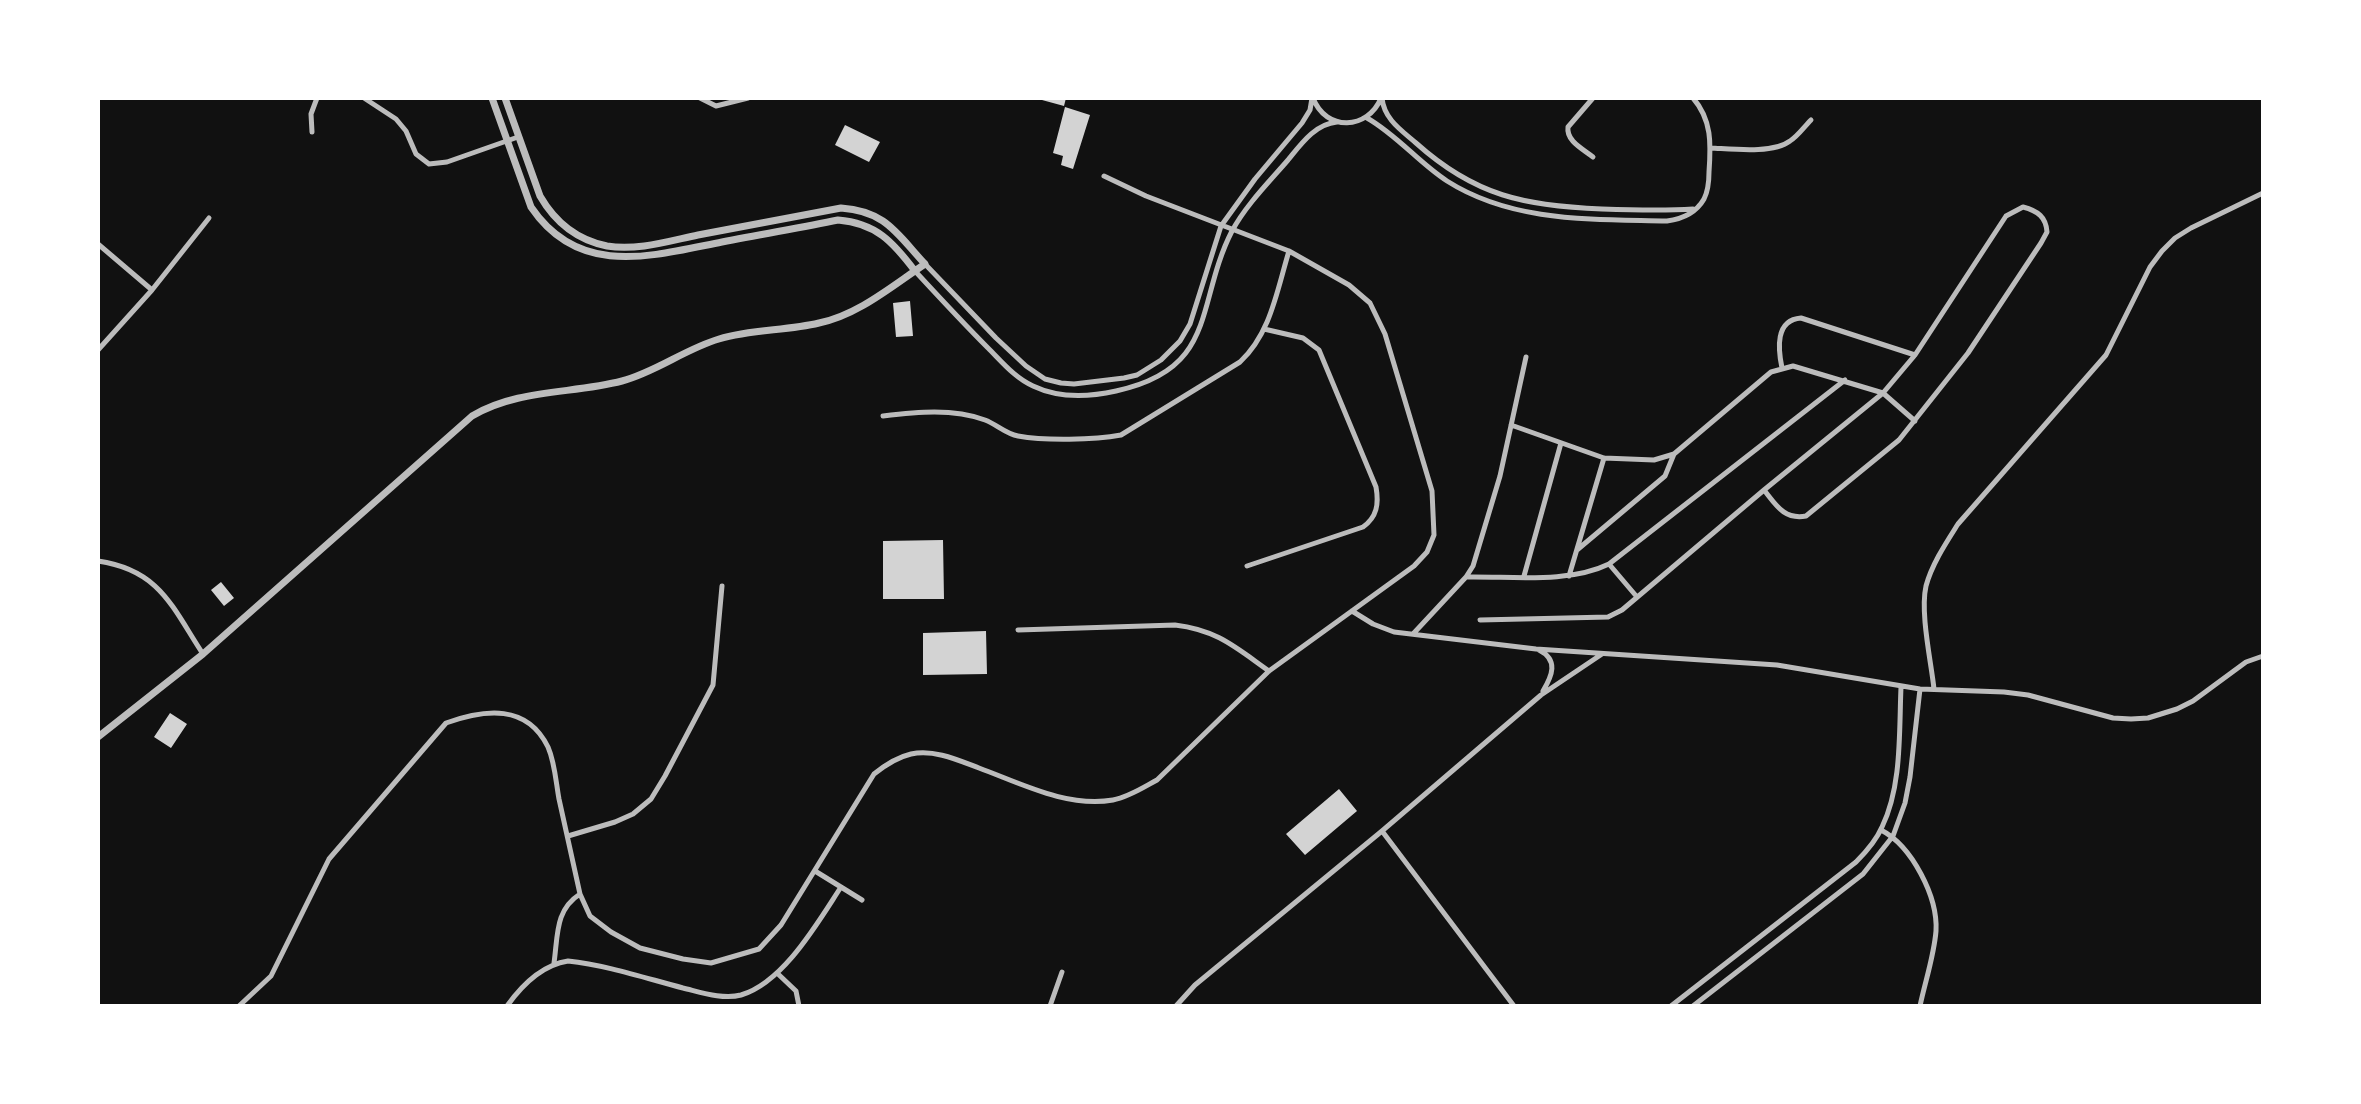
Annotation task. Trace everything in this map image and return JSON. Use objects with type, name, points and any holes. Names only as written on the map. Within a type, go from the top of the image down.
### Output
[{"type":"street","points":[[312,132],[311,114],[317,98]]},
{"type":"street","points":[[364,98],[396,119],[416,154],[429,164],[447,162],[518,137]]},
{"type":"street","points":[[492,98],[526,195],[541,222],[557,238],[586,251],[630,258],[838,220],[856,221],[874,228],[893,244],[950,310],[1019,378],[1051,393],[1086,395],[1140,386],[1169,370],[1184,357],[1206,310],[1233,230],[1303,142],[1316,129],[1337,122]]},
{"type":"street","points":[[505,98],[540,196],[548,211],[573,233],[609,246],[643,246],[841,208],[871,212],[885,220],[996,338],[1035,373],[1061,383],[1104,381],[1137,374],[1161,360],[1180,341],[1190,324],[1221,226],[1301,123],[1310,110],[1313,98]]},
{"type":"street","points":[[700,98],[716,106],[748,98]]},
{"type":"street","points":[[1313,98],[1321,111],[1337,122],[1347,124],[1367,118],[1378,106],[1381,98]]},
{"type":"street","points":[[1381,98],[1388,117],[1425,152],[1446,168],[1498,195],[1559,207],[1662,212],[1696,209]]},
{"type":"street","points":[[1593,98],[1568,127],[1567,133],[1593,157]]},
{"type":"street","points":[[1367,118],[1380,125],[1435,173],[1492,203],[1559,217],[1667,221],[1682,219],[1696,209],[1704,199],[1708,186],[1710,131],[1705,115],[1693,98]]},
{"type":"street","points":[[1711,148],[1746,149],[1783,145],[1791,141],[1811,120]]},
{"type":"street","points":[[239,1006],[271,976],[329,859],[446,723],[467,715],[514,714],[535,726],[548,749],[580,894],[590,916],[611,932],[640,948],[711,962],[759,949],[781,925],[874,774],[885,765],[911,754],[932,754],[959,760],[1050,794],[1082,800],[1113,800],[1135,792],[1157,780],[1269,671],[1414,566],[1427,552],[1434,535],[1432,491],[1377,315],[1370,303],[1349,285],[1289,251],[1146,196],[1104,176]]},
{"type":"street","points":[[1934,689],[1927,629],[1926,589],[1943,547],[1953,531],[2106,355],[2150,267],[2162,251],[2175,238],[2191,228],[2263,193]]},
{"type":"street","points":[[1480,620],[1608,617],[1622,610],[1764,490],[1883,393],[1915,355],[2006,216],[2023,207],[2035,210],[2043,217],[2048,232],[1978,338],[1899,440],[1806,516],[1791,517],[1783,513],[1764,490]]},
{"type":"street","points":[[98,350],[152,290],[209,218]]},
{"type":"street","points":[[98,244],[152,290]]},
{"type":"street","points":[[883,416],[930,412],[972,416],[1015,436],[1030,438],[1121,435],[1240,362],[1251,351],[1264,329],[1289,251]]},
{"type":"street","points":[[98,737],[203,654],[472,416],[484,409],[525,397],[624,380],[654,370],[718,339],[818,324],[837,318],[872,300],[925,264]]},
{"type":"street","points":[[1782,368],[1778,348],[1779,336],[1793,319],[1801,318],[1915,355]]},
{"type":"street","points":[[1247,566],[1363,527],[1375,516],[1377,508],[1376,487],[1319,350],[1303,338],[1264,329]]},
{"type":"street","points":[[1413,634],[1473,566],[1500,476],[1527,357]]},
{"type":"street","points":[[1511,425],[1604,458],[1654,460],[1674,454],[1771,372],[1793,366],[1883,393],[1914,421]]},
{"type":"street","points":[[1466,577],[1569,576],[1592,572],[1609,564],[1845,380]]},
{"type":"street","points":[[1524,576],[1561,443]]},
{"type":"street","points":[[1577,550],[1665,476],[1674,454]]},
{"type":"street","points":[[1569,576],[1604,458]]},
{"type":"street","points":[[98,561],[133,569],[149,579],[160,589],[203,654]]},
{"type":"street","points":[[1609,564],[1637,597]]},
{"type":"street","points":[[568,836],[633,814],[651,799],[713,685],[722,586]]},
{"type":"street","points":[[1352,611],[1373,624],[1394,632],[1536,649],[1777,665],[1920,689],[2004,692],[2028,695],[2113,718],[2148,718],[2193,701],[2235,669],[2263,656]]},
{"type":"street","points":[[1018,630],[1175,625],[1199,628],[1221,638],[1269,671]]},
{"type":"street","points":[[1536,649],[1546,654],[1552,662],[1553,670],[1552,677],[1541,695]]},
{"type":"street","points":[[1176,1006],[1195,985],[1541,695],[1603,653]]},
{"type":"street","points":[[1671,1006],[1856,862],[1881,830],[1887,817],[1894,784],[1901,687]]},
{"type":"street","points":[[1693,1006],[1863,874],[1892,836],[1905,803],[1910,777],[1920,689]]},
{"type":"street","points":[[1881,830],[1892,836],[1917,867],[1927,886],[1936,930],[1920,1006]]},
{"type":"street","points":[[1382,831],[1514,1006]]},
{"type":"street","points":[[815,871],[862,900]]},
{"type":"street","points":[[507,1006],[532,978],[554,963],[580,962],[708,994],[740,995],[777,973],[812,931],[841,887]]},
{"type":"street","points":[[554,963],[562,911],[569,901],[580,894]]},
{"type":"street","points":[[1050,1006],[1062,972]]},
{"type":"street","points":[[777,973],[796,991],[799,1006]]},
{"type":"building","points":[[1066,98],[1064,106],[1042,100]]},
{"type":"building","points":[[1065,107],[1090,115],[1073,169],[1061,165],[1063,156],[1053,153]]},
{"type":"building","points":[[845,125],[880,142],[869,162],[835,145]]},
{"type":"building","points":[[910,301],[913,336],[896,337],[893,303]]},
{"type":"building","points":[[943,540],[944,599],[883,599],[883,541]]},
{"type":"building","points":[[221,582],[234,598],[224,606],[211,590]]},
{"type":"building","points":[[986,631],[987,674],[923,675],[923,633]]},
{"type":"building","points":[[170,713],[187,724],[171,748],[154,737]]},
{"type":"building","points":[[1339,789],[1357,811],[1305,855],[1286,834]]}]
